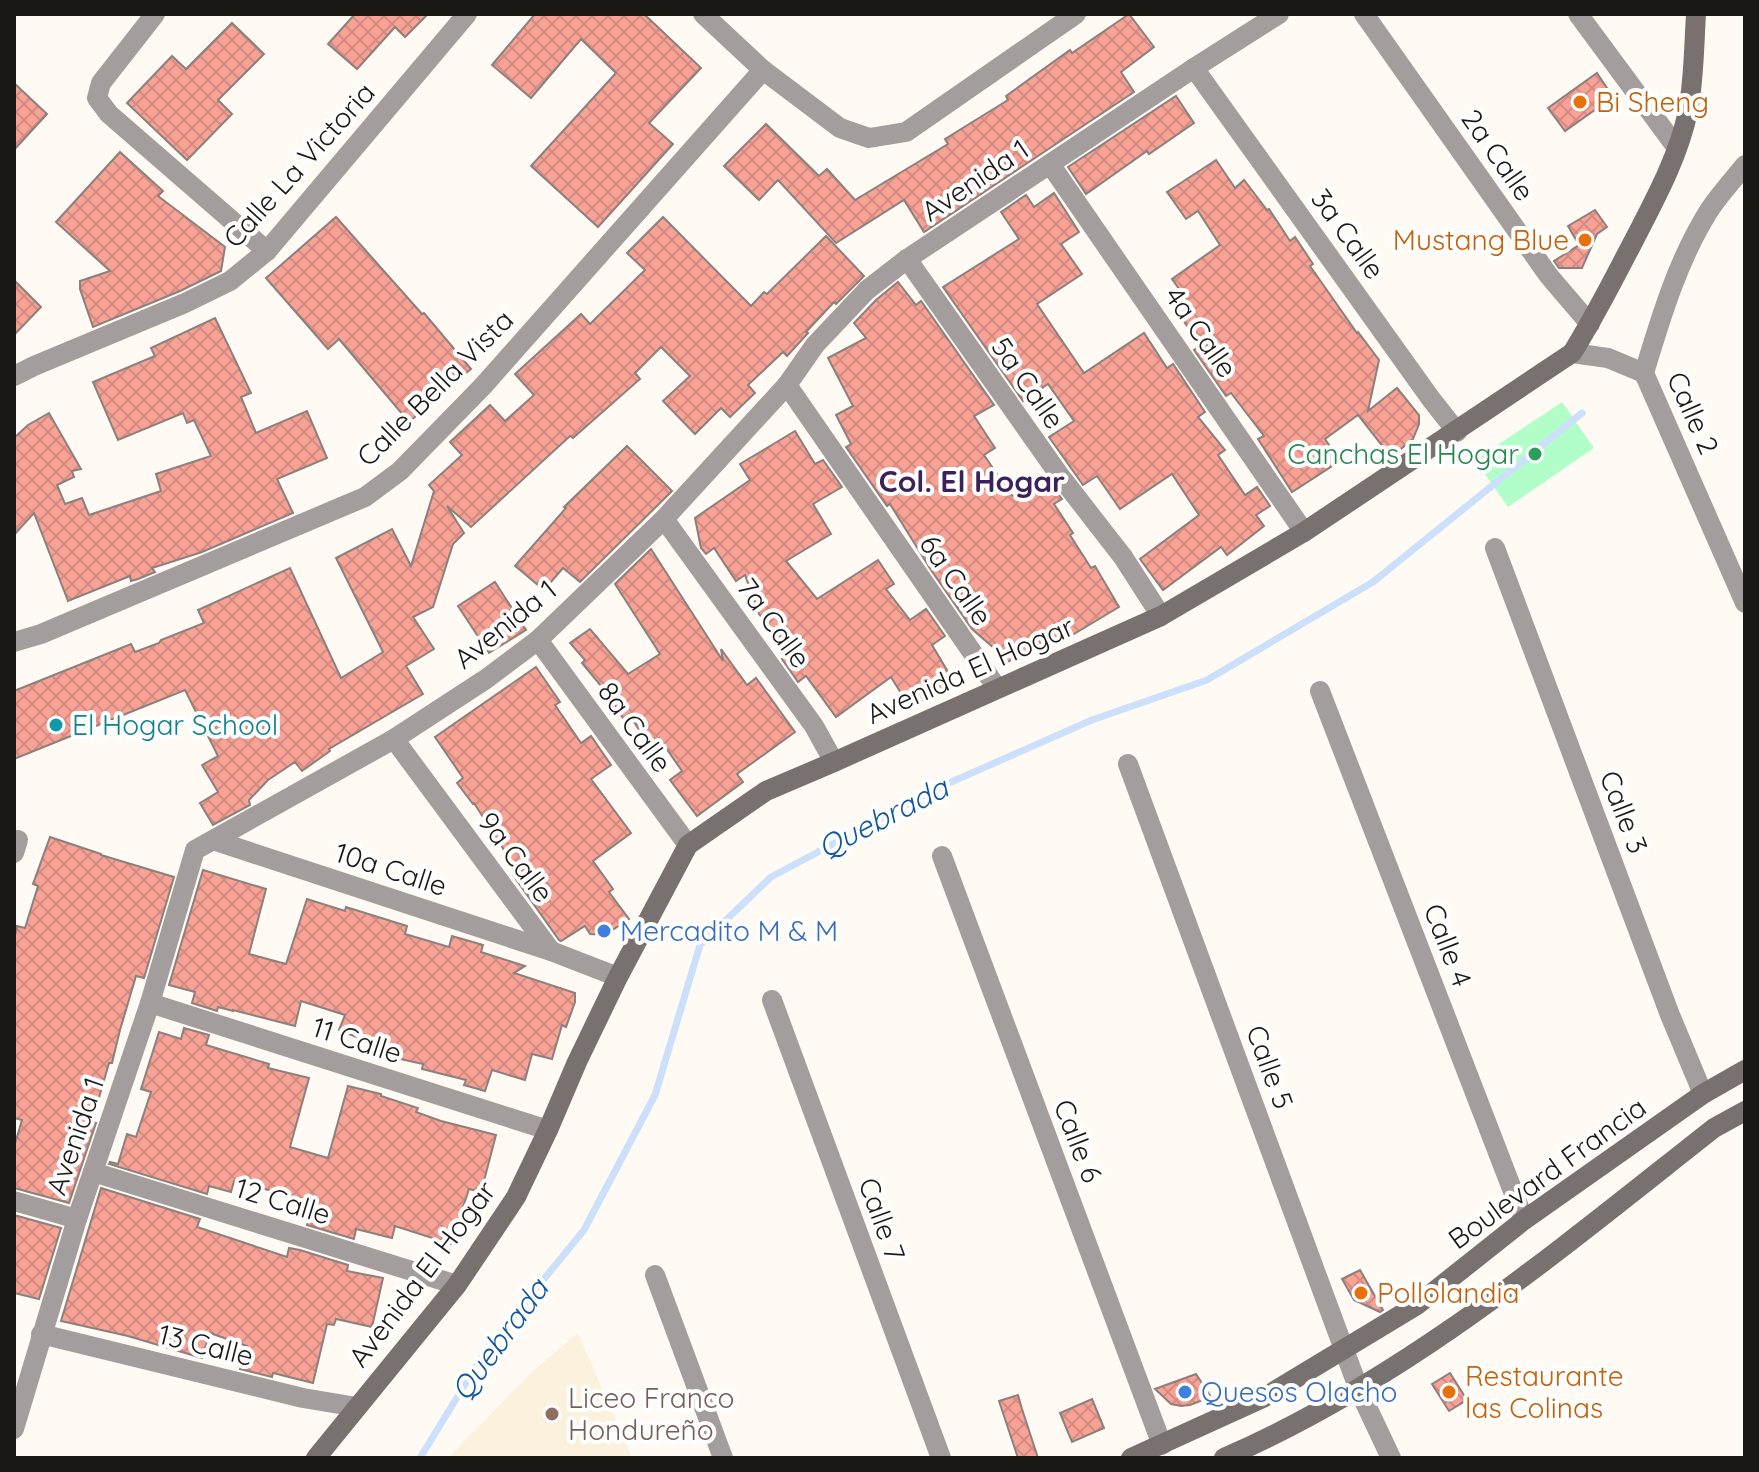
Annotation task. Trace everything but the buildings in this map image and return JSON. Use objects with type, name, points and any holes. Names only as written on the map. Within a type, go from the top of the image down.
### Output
[{"type":"street","points":[[155,14],[101,83],[97,98],[109,114],[267,251]]},
{"type":"street","name":"Calle La Victoria","points":[[14,376],[230,281],[267,251],[467,14]]},
{"type":"street","points":[[703,14],[763,70],[840,128],[869,138],[906,132],[1076,14]]},
{"type":"street","name":"Avenida 1","points":[[14,1429],[77,1219],[150,1003],[195,850],[394,739],[486,679],[538,640],[664,519],[787,385],[815,345],[867,290],[907,259],[1279,14]]},
{"type":"street","name":"2a Calle","points":[[1364,14],[1549,276],[1590,324]]},
{"type":"street","points":[[1578,14],[1677,148]]},
{"type":"street","name":"Avenida El Hogar","points":[[316,1458],[457,1285],[516,1197],[618,977],[688,845],[766,791],[1161,616],[1304,532],[1572,353],[1653,203],[1677,148],[1688,112],[1696,14]]},
{"type":"street","name":"3a Calle","points":[[1194,68],[1457,432]]},
{"type":"street","name":"Calle Bella Vista","points":[[14,642],[41,634],[365,497],[400,471],[483,386],[763,70]]},
{"type":"street","name":"4a Calle","points":[[1050,164],[1304,532]]},
{"type":"street","name":"Calle 2","points":[[1745,165],[1710,209],[1682,261],[1644,373],[1740,572],[1745,603]]},
{"type":"street","name":"5a Calle","points":[[907,259],[1060,476],[1123,557],[1161,616]]},
{"type":"street","points":[[1572,353],[1608,358],[1644,373]]},
{"type":"street","name":"6a Calle","points":[[787,385],[997,688]]},
{"type":"street","name":"7a Calle","points":[[664,519],[814,726],[834,762]]},
{"type":"street","name":"Calle 3","points":[[1495,548],[1670,1015],[1703,1094]]},
{"type":"street","name":"8a Calle","points":[[538,640],[688,845]]},
{"type":"street","name":"Calle 4","points":[[1320,691],[1524,1220]]},
{"type":"street","name":"9a Calle","points":[[394,739],[551,951]]},
{"type":"street","name":"Calle 5","points":[[1128,764],[1359,1390],[1391,1458]]},
{"type":"street","name":"10a Calle","points":[[213,840],[551,951]]},
{"type":"street","name":"Calle 6","points":[[942,856],[1162,1445]]},
{"type":"street","points":[[551,951],[618,977]]},
{"type":"street","name":"Calle 7","points":[[772,1000],[941,1458]]},
{"type":"street","name":"11 Calle","points":[[150,1003],[548,1130]]},
{"type":"street","name":"Boulevard Francia","points":[[1131,1458],[1263,1398],[1417,1305],[1524,1220],[1703,1094],[1745,1070]]},
{"type":"street","points":[[1224,1458],[1359,1390],[1490,1303],[1714,1128],[1745,1111]]},
{"type":"street","name":"12 Calle","points":[[93,1172],[457,1285]]},
{"type":"street","points":[[14,1201],[77,1219]]},
{"type":"street","points":[[655,1275],[723,1458]]},
{"type":"street","name":"13 Calle","points":[[41,1334],[303,1398],[357,1407]]},
{"type":"shaded area","name":"Liceo Franco Hondureño","points":[[578,1333],[632,1458],[448,1458],[534,1370]]},
{"type":"green space","name":"Canchas El Hogar","points":[[1562,402],[1594,448],[1508,507],[1475,460]]},
{"type":"waterway","name":"Quebrada","points":[[420,1458],[486,1350],[584,1230],[655,1095],[700,945],[771,877],[940,787],[1092,720],[1207,680],[1373,582],[1582,413]]},
{"type":"place","name":"Bi Sheng","points":[[1580,102]]},
{"type":"place","name":"Mustang Blue","points":[[1585,240]]},
{"type":"place","name":"Canchas El Hogar","points":[[1535,454]]},
{"type":"place","name":"El Hogar School","points":[[56,725]]},
{"type":"place","name":"Mercadito M & M","points":[[604,931]]},
{"type":"place","name":"Pollolandia","points":[[1361,1293]]},
{"type":"place","name":"Quesos Olacho","points":[[1185,1392]]},
{"type":"place","name":"Restaurante las Colinas","points":[[1449,1392]]},
{"type":"place","name":"Liceo Franco Hondureño","points":[[552,1414]]},
{"type":"district","name":"Col. El Hogar","points":[[972,482]]}]
